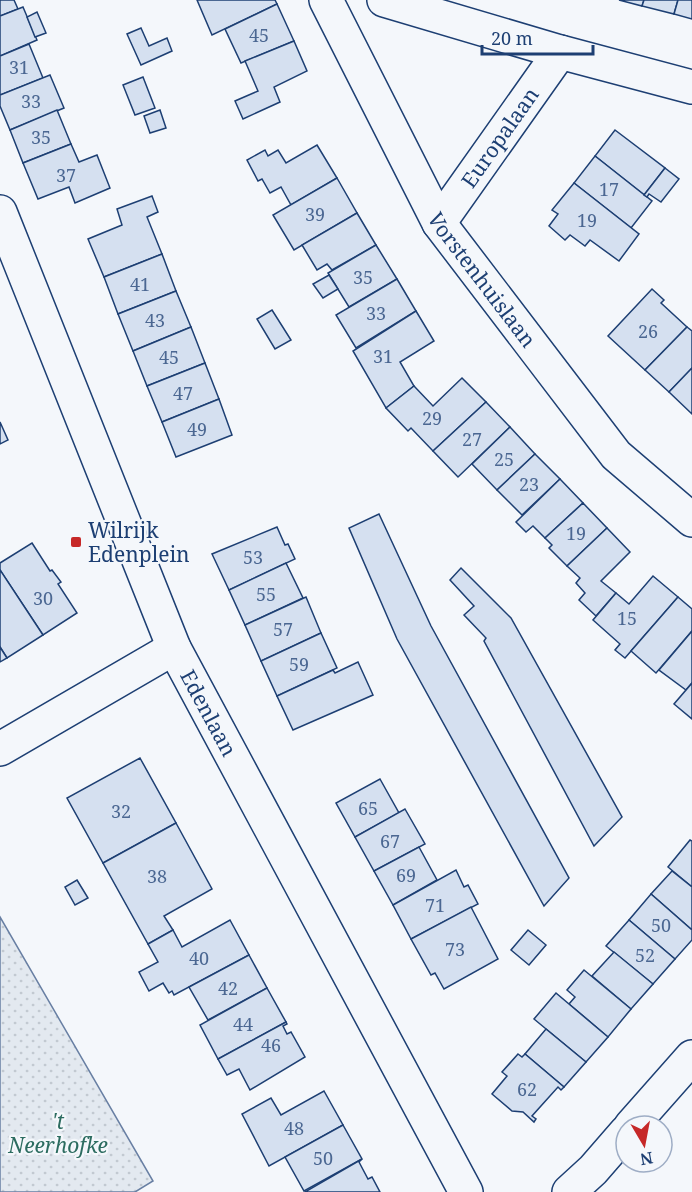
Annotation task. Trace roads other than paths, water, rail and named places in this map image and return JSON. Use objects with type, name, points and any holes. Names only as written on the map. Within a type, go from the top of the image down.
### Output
[{"type":"street","name":"Vorstenhuislaan","points":[[326,0],[439,223],[616,455],[692,520]]},
{"type":"street","points":[[384,0],[560,52],[692,87]]},
{"type":"street","name":"Europalaan","points":[[439,223],[560,52]]},
{"type":"street","name":"Edenlaan","points":[[0,212],[174,648],[466,1192]]},
{"type":"street","points":[[0,749],[174,648]]},
{"type":"street","points":[[642,1114],[692,1057]]},
{"type":"street","points":[[569,1192],[593,1170],[614,1146]]},
{"type":"place","name":"Wilrijk Edenplein","points":[[76,542]]},
{"type":"park label","name":"'t Neerhofke","points":[[58,1133]]}]
